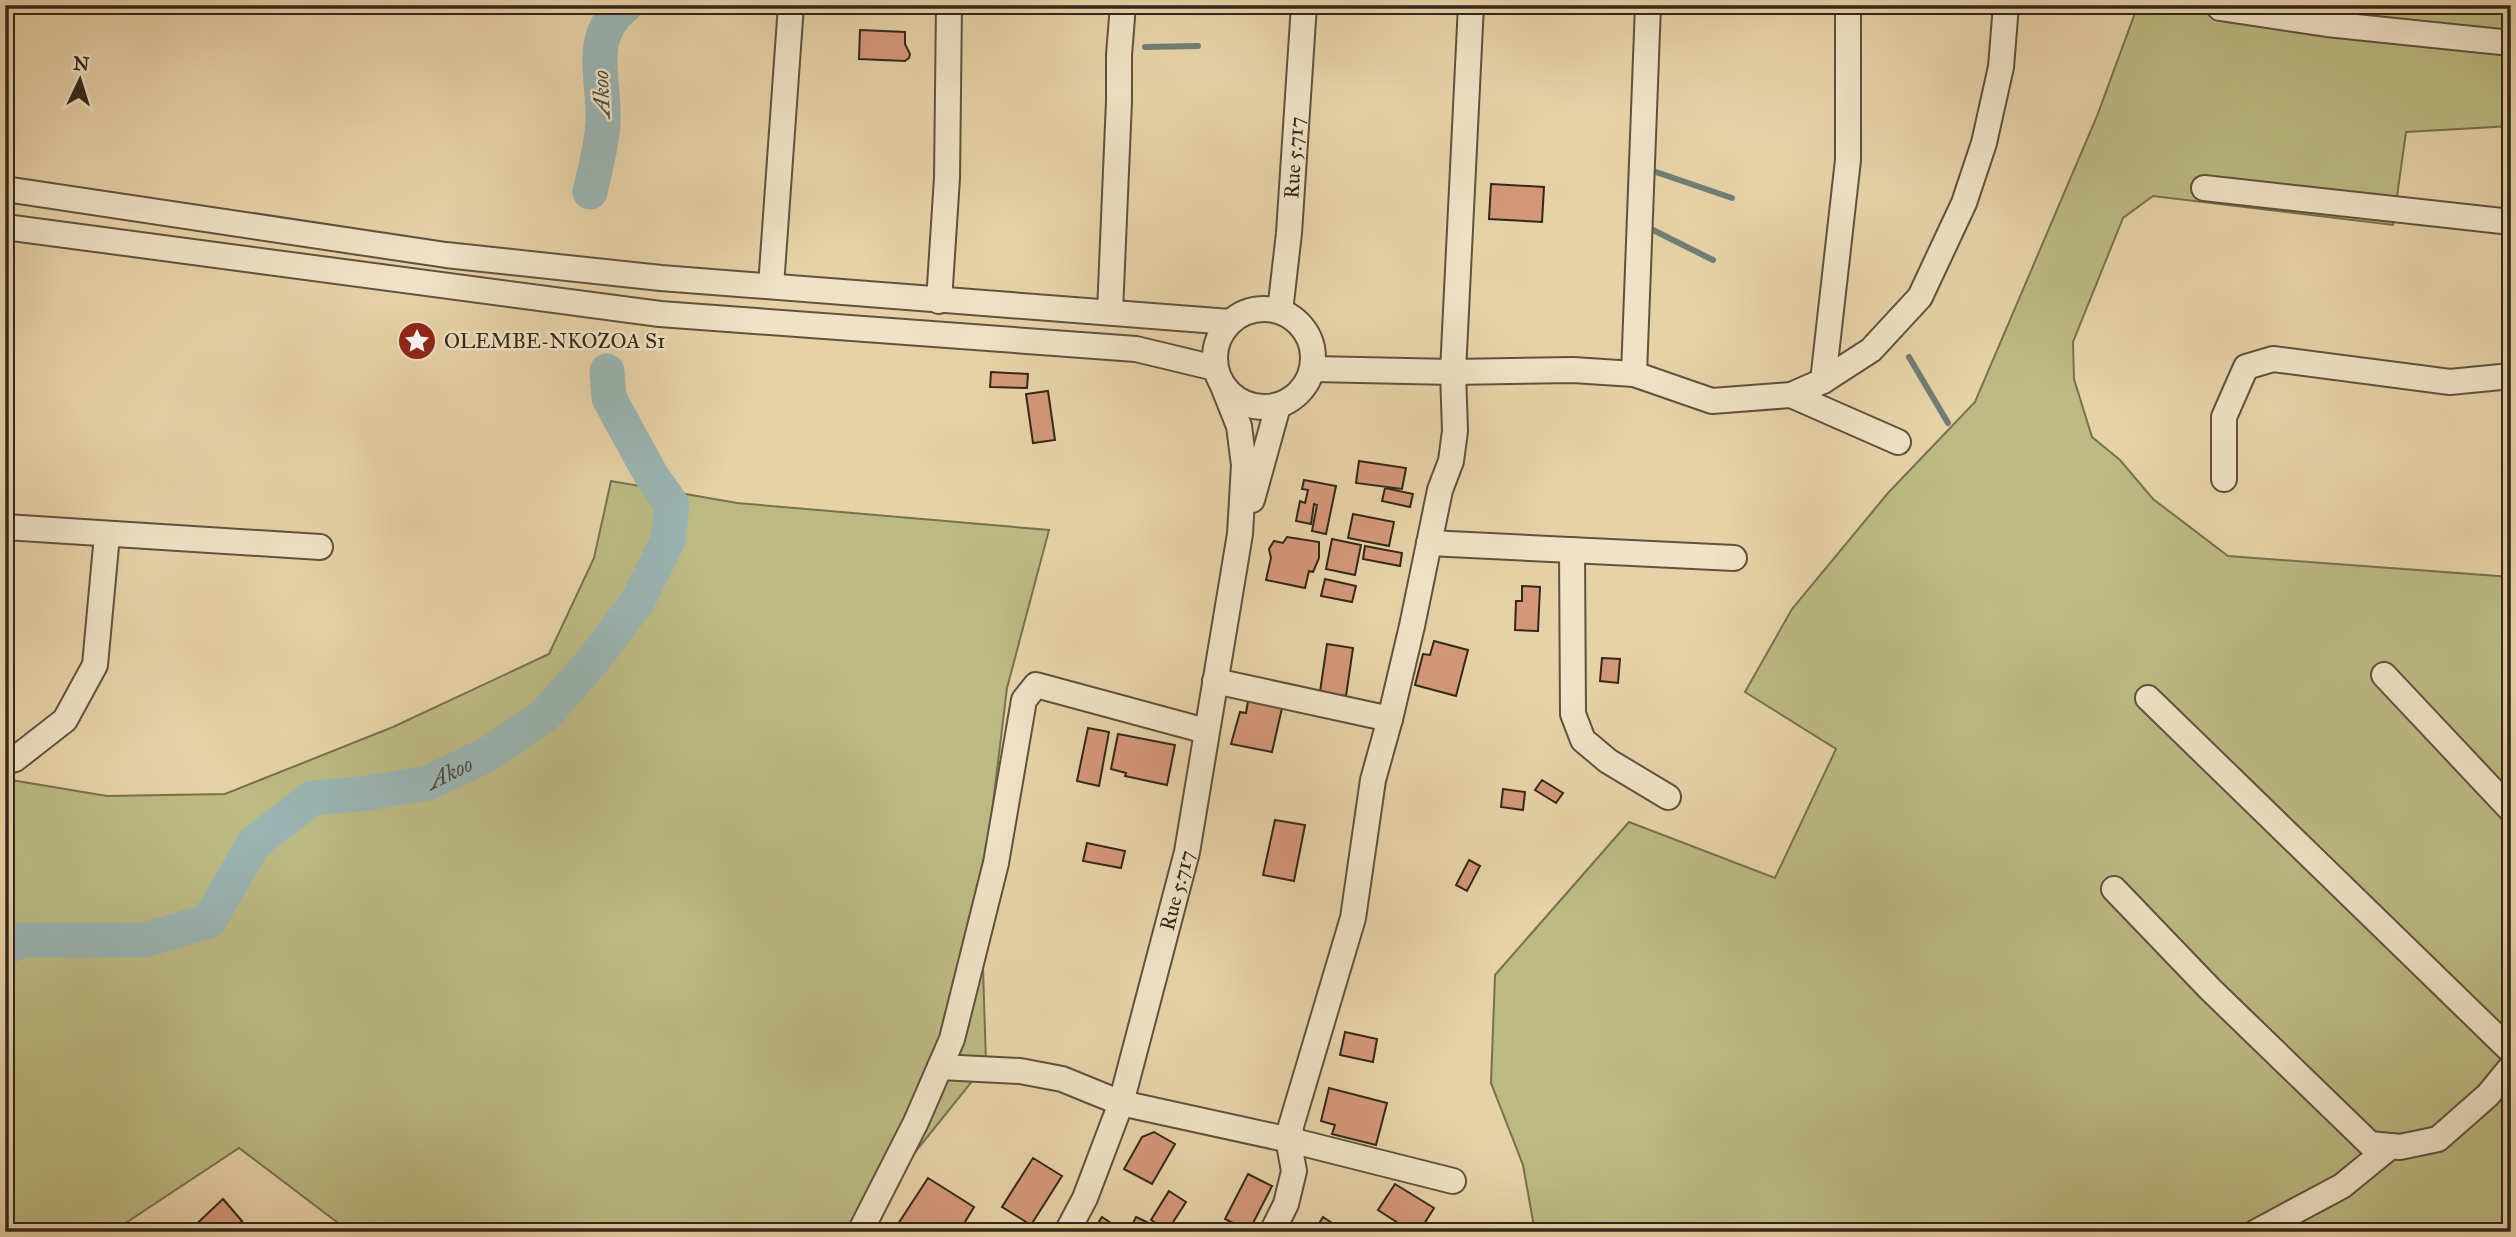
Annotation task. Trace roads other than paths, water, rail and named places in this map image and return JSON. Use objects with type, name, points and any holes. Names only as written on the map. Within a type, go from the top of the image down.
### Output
[{"type":"street","points":[[771,286],[791,5]]},
{"type":"street","points":[[939,301],[947,178],[949,5]]},
{"type":"street","points":[[1110,312],[1123,5]]},
{"type":"street","name":"Rue 5.717","points":[[1280,311],[1289,233],[1304,5]]},
{"type":"street","points":[[1272,1232],[1286,1204],[1294,1171],[1291,1126],[1353,918],[1373,780],[1390,719],[1440,490],[1451,461],[1471,5]]},
{"type":"street","points":[[1634,374],[1648,5]]},
{"type":"street","points":[[1822,381],[1848,160],[1848,5]]},
{"type":"street","points":[[1313,369],[1453,372],[1573,370],[1634,374],[1712,401],[1791,395],[1822,381],[1871,350],[1920,297],[1964,203],[1984,143],[2001,67],[2006,5]]},
{"type":"street","points":[[2220,8],[2327,24],[2511,43]]},
{"type":"street","points":[[2204,188],[2511,222]]},
{"type":"street","points":[[5,189],[446,255],[661,278],[1230,322]]},
{"type":"street","points":[[5,227],[660,314],[1136,349],[1219,377]]},
{"type":"street","points":[[1253,310],[1280,311],[1293,318],[1307,334],[1314,354],[1313,369],[1300,392],[1278,406],[1262,408],[1247,405],[1233,397],[1219,377],[1214,352],[1220,335],[1230,322],[1253,310]]},
{"type":"street","points":[[2224,479],[2224,416],[2246,367],[2273,359],[2450,383],[2511,376]]},
{"type":"street","name":"Rue 5.717","points":[[1067,1232],[1085,1198],[1121,1103],[1187,852],[1240,534],[1244,465],[1239,426],[1219,377]]},
{"type":"street","points":[[1791,395],[1898,442]]},
{"type":"street","name":"Rue 5.717","points":[[1240,534],[1256,489],[1278,406]]},
{"type":"street","points":[[5,527],[320,547]]},
{"type":"street","points":[[5,762],[15,759],[65,720],[96,665],[107,535]]},
{"type":"street","points":[[1429,544],[1734,558]]},
{"type":"street","points":[[1572,550],[1573,714],[1583,740],[1608,761],[1668,797]]},
{"type":"street","points":[[2384,675],[2511,810]]},
{"type":"street","points":[[1215,681],[1390,719]]},
{"type":"street","points":[[860,1232],[916,1122],[951,1039],[996,863],[1024,700],[1036,685],[1206,731]]},
{"type":"street","points":[[2148,698],[2511,1051]]},
{"type":"street","points":[[2114,889],[2210,989],[2370,1144],[2400,1147],[2438,1139],[2487,1095],[2511,1066]]},
{"type":"street","points":[[940,1067],[1020,1071],[1062,1079],[1121,1103],[1290,1140],[1453,1181]]},
{"type":"street","points":[[2256,1232],[2342,1186],[2391,1146]]},
{"type":"waterway","name":"Akoo","points":[[590,192],[602,131],[601,44],[613,17],[626,5]]},
{"type":"waterway","points":[[1145,47],[1198,46]]},
{"type":"waterway","points":[[1653,171],[1732,198]]},
{"type":"waterway","points":[[1647,227],[1713,260]]},
{"type":"waterway","points":[[1909,357],[1948,423]]},
{"type":"waterway","name":"Akoo","points":[[5,948],[23,940],[144,940],[209,921],[254,843],[312,798],[361,794],[428,783],[490,753],[545,715],[594,659],[637,602],[668,540],[672,505],[651,475],[609,398],[607,371]]},
{"type":"place","name":"OLEMBE-NKOZOA S1","points":[[417,341]]}]
